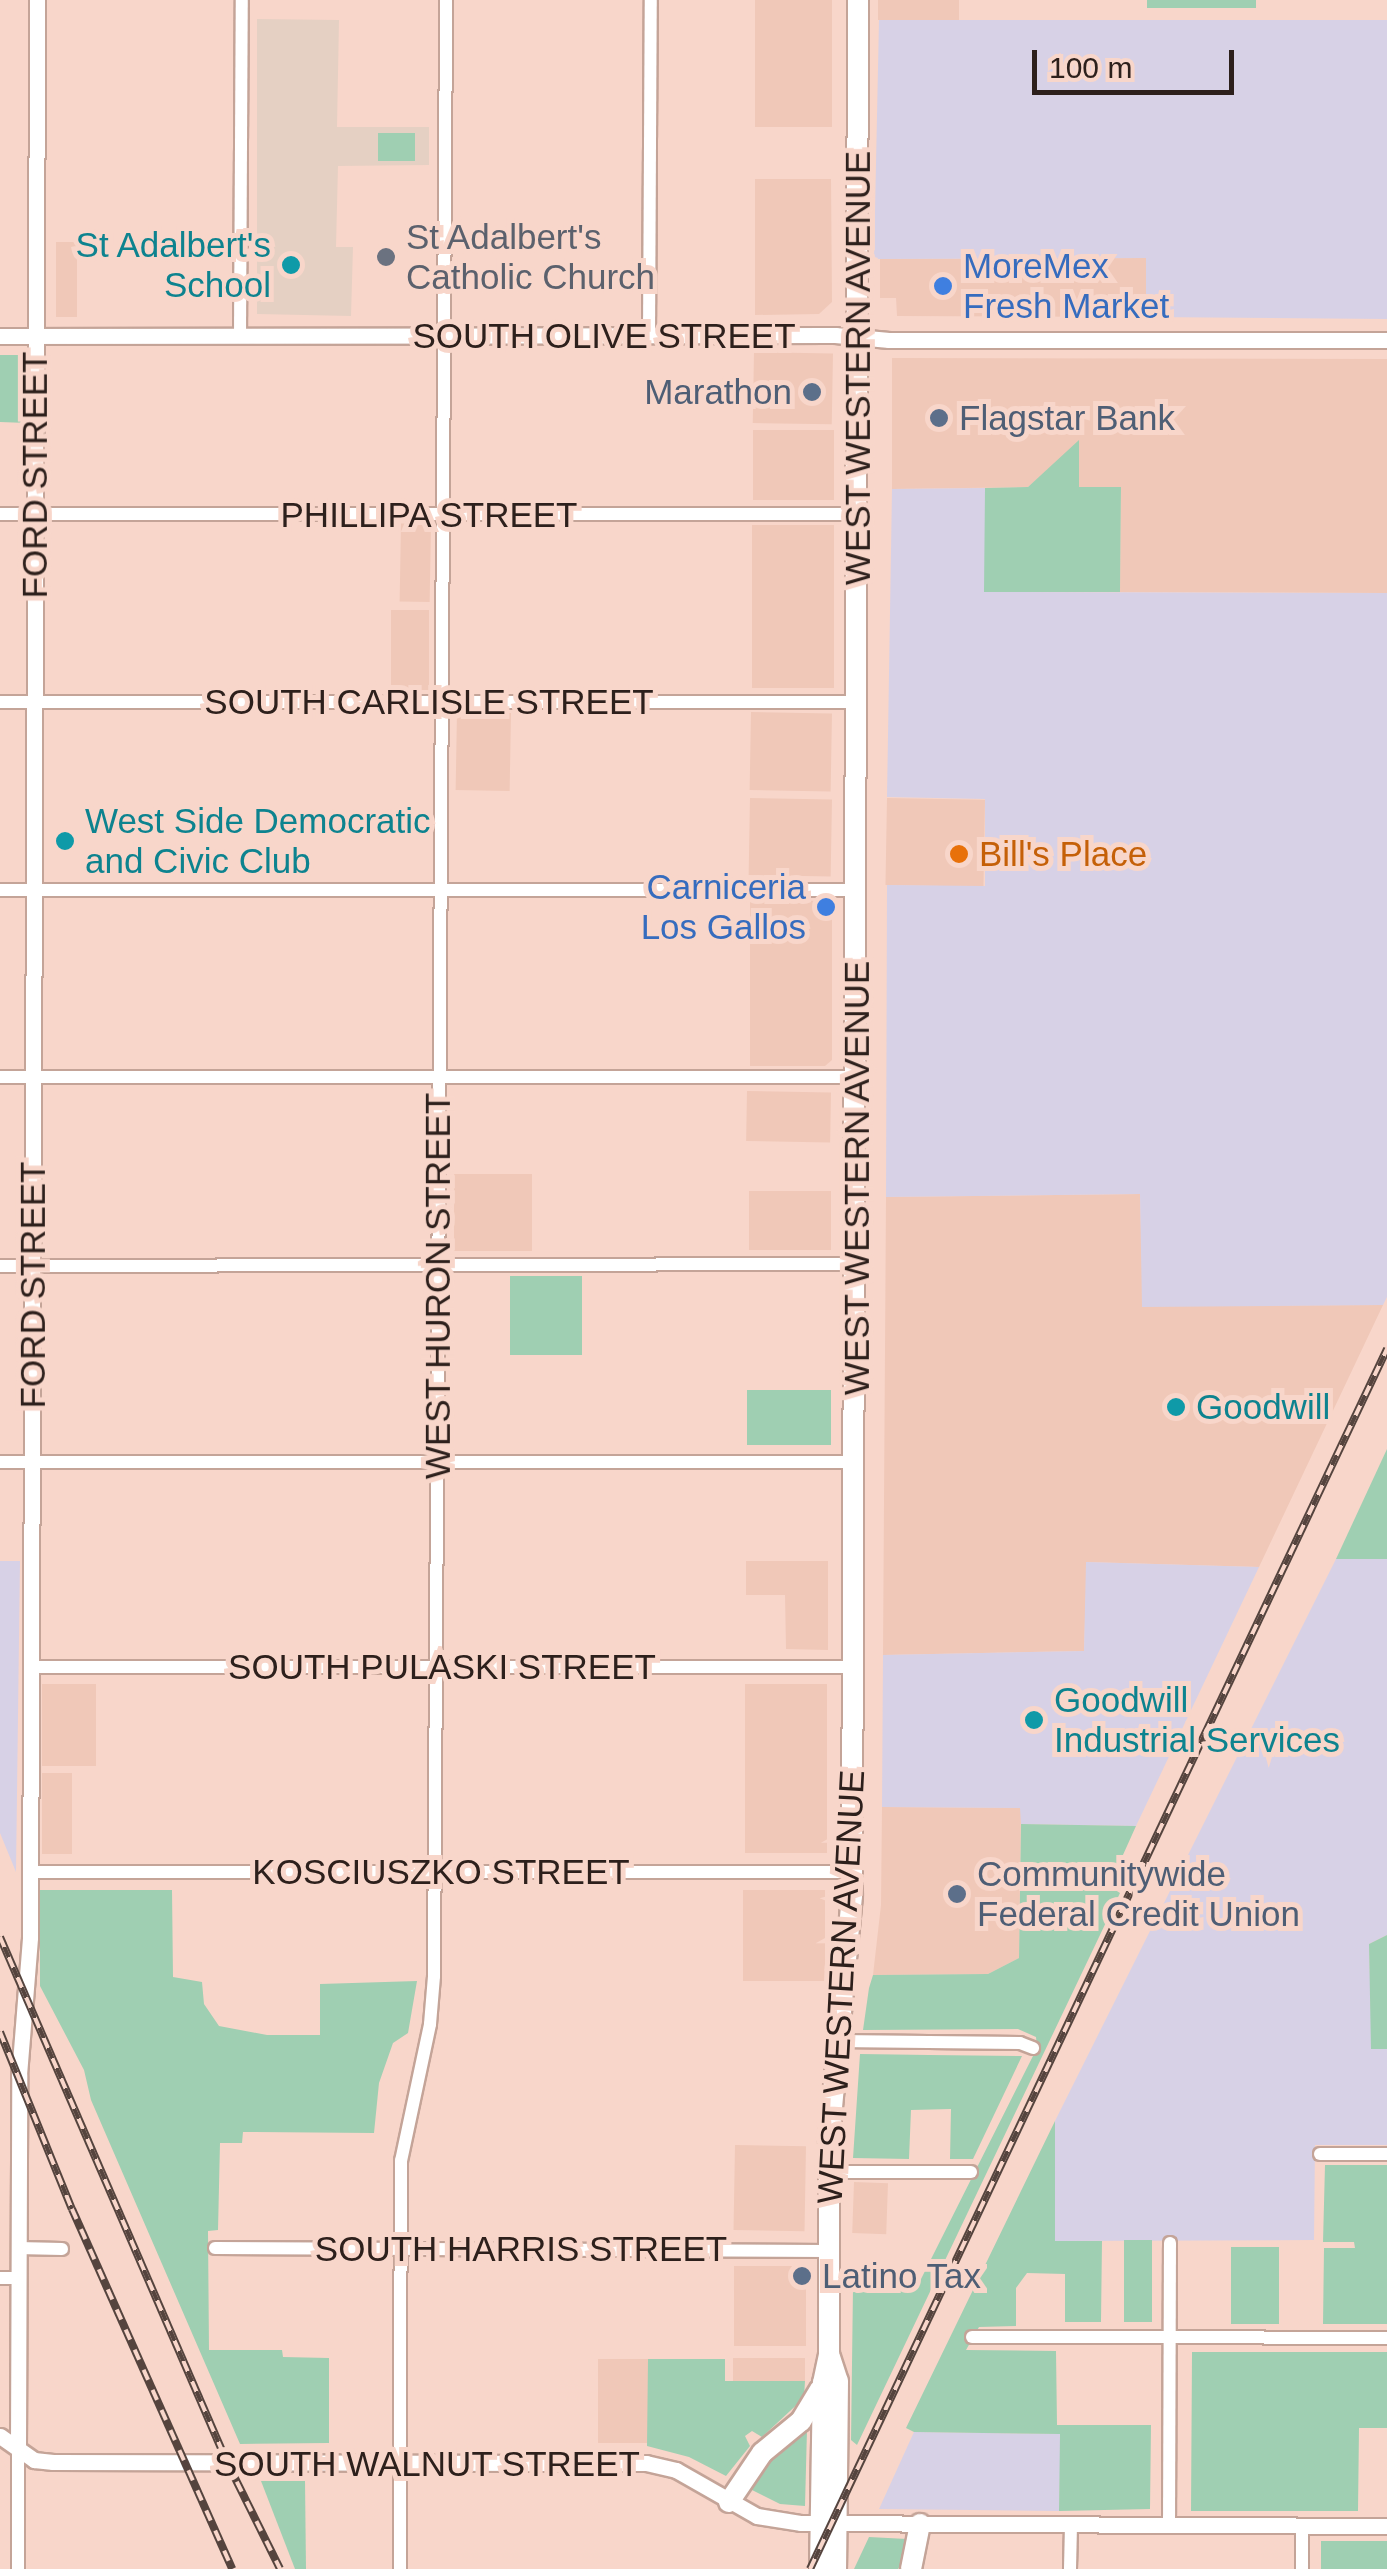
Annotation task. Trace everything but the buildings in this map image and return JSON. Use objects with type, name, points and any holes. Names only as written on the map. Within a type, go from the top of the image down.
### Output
[{"type":"main road","name":"WEST WESTERN AVENUE","points":[[836,2569],[828,2523],[823,2383],[828,2354],[829,2172],[837,2041],[849,1962],[852,1872],[858,0]]},
{"type":"main road","name":"WEST WESTERN AVENUE","points":[[820,2569],[828,2523],[838,2382],[828,2354]]},
{"type":"main road","points":[[729,2502],[762,2452],[801,2422],[823,2383]]},
{"type":"main road","points":[[911,2569],[920,2524]]},
{"type":"street","name":"FORD STREET","points":[[18,2569],[19,2074],[30,1937],[37,0]]},
{"type":"street","points":[[240,336],[242,0]]},
{"type":"street","name":"WEST HURON STREET","points":[[400,2569],[403,2137],[430,2024],[434,1872],[446,0]]},
{"type":"street","points":[[649,335],[650,0]]},
{"type":"street","name":"SOUTH OLIVE STREET","points":[[0,336],[1387,340]]},
{"type":"street","name":"PHILLIPA STREET","points":[[0,514],[858,514]]},
{"type":"street","name":"SOUTH CARLISLE STREET","points":[[0,702],[858,702]]},
{"type":"street","points":[[0,890],[858,890]]},
{"type":"street","points":[[0,1077],[857,1077]]},
{"type":"street","points":[[0,1266],[856,1264]]},
{"type":"street","points":[[0,1462],[855,1462]]},
{"type":"street","name":"SOUTH PULASKI STREET","points":[[30,1667],[854,1668]]},
{"type":"street","name":"KOSCIUSZKO STREET","points":[[30,1872],[852,1872]]},
{"type":"street","points":[[837,2041],[1020,2043],[1033,2048]]},
{"type":"street","points":[[1320,2154],[1387,2154]]},
{"type":"street","points":[[829,2172],[971,2172]]},
{"type":"street","points":[[1169,2525],[1170,2243]]},
{"type":"street","points":[[18,2248],[62,2249]]},
{"type":"street","name":"SOUTH HARRIS STREET","points":[[215,2248],[828,2251]]},
{"type":"street","points":[[0,2278],[18,2278]]},
{"type":"street","points":[[972,2338],[1387,2338]]},
{"type":"street","name":"SOUTH WALNUT STREET","points":[[0,2436],[34,2460],[54,2462],[646,2463],[676,2470],[757,2516],[828,2523],[1387,2526]]},
{"type":"street","points":[[1070,2569],[1071,2524]]},
{"type":"street","points":[[1302,2525],[1302,2569]]},
{"type":"shaded area","points":[[755,0],[832,0],[832,127],[755,127]]},
{"type":"shaded area","points":[[878,0],[959,0],[959,20],[878,20]]},
{"type":"shaded area","points":[[257,19],[339,20],[337,127],[429,127],[429,165],[338,166],[336,247],[353,247],[351,316],[257,314]]},
{"type":"shaded area","points":[[879,20],[1387,20],[1387,319],[1146,317],[1146,258],[874,259]]},
{"type":"shaded area","points":[[755,179],[831,179],[832,302],[819,314],[755,315]]},
{"type":"shaded area","points":[[56,242],[77,242],[77,317],[56,317]]},
{"type":"shaded area","points":[[1147,258],[1146,317],[897,316],[896,298],[880,298],[880,259]]},
{"type":"shaded area","points":[[754,352],[833,353],[832,424],[753,423]]},
{"type":"shaded area","points":[[892,358],[1387,359],[1387,593],[1120,592],[1121,487],[1079,487],[1079,442],[1028,487],[892,489]]},
{"type":"shaded area","points":[[753,430],[834,430],[834,500],[753,500]]},
{"type":"shaded area","points":[[985,488],[985,592],[1387,593],[1387,1297],[1383,1305],[1142,1307],[1140,1194],[886,1197],[887,885],[985,886],[985,799],[887,797],[892,489]]},
{"type":"shaded area","points":[[401,523],[431,524],[430,602],[400,601]]},
{"type":"shaded area","points":[[752,525],[834,525],[834,688],[752,688]]},
{"type":"shaded area","points":[[391,610],[429,610],[429,690],[391,690]]},
{"type":"shaded area","points":[[457,712],[511,713],[510,791],[456,790]]},
{"type":"shaded area","points":[[751,712],[832,713],[831,791],[750,790]]},
{"type":"shaded area","points":[[750,798],[832,799],[831,876],[749,875]]},
{"type":"shaded area","points":[[887,798],[985,800],[983,887],[885,885]]},
{"type":"shaded area","points":[[750,900],[832,901],[832,1060],[825,1066],[750,1066]]},
{"type":"shaded area","points":[[747,1091],[831,1092],[830,1142],[746,1141]]},
{"type":"shaded area","points":[[454,1174],[532,1174],[532,1251],[454,1251]]},
{"type":"shaded area","points":[[749,1191],[831,1191],[831,1250],[749,1250]]},
{"type":"shaded area","points":[[1140,1194],[1143,1306],[1383,1305],[1259,1567],[1087,1562],[1084,1651],[883,1655],[886,1197]]},
{"type":"shaded area","points":[[1336,1559],[1387,1559],[1387,1935],[1369,1944],[1372,2049],[1387,2049],[1387,2145],[1315,2145],[1314,2240],[1055,2241],[1055,2121]]},
{"type":"shaded area","points":[[0,1561],[20,1561],[16,1872],[0,1833]]},
{"type":"shaded area","points":[[746,1561],[828,1561],[828,1650],[786,1649],[785,1595],[746,1595]]},
{"type":"shaded area","points":[[1086,1562],[1259,1567],[1136,1826],[1021,1824],[1020,1808],[882,1807],[883,1655],[1084,1651]]},
{"type":"shaded area","points":[[42,1684],[96,1684],[96,1766],[42,1766]]},
{"type":"shaded area","points":[[745,1684],[827,1684],[827,1853],[745,1853]]},
{"type":"shaded area","points":[[42,1773],[72,1773],[72,1854],[42,1854]]},
{"type":"shaded area","points":[[882,1807],[1021,1808],[1019,1958],[988,1974],[873,1975],[881,1905]]},
{"type":"shaded area","points":[[743,1890],[825,1890],[825,1981],[743,1981]]},
{"type":"shaded area","points":[[735,2145],[806,2146],[805,2231],[734,2230]]},
{"type":"shaded area","points":[[854,2182],[888,2183],[886,2234],[852,2233]]},
{"type":"shaded area","points":[[734,2266],[806,2266],[806,2346],[734,2346]]},
{"type":"shaded area","points":[[733,2358],[805,2358],[805,2381],[733,2381]]},
{"type":"shaded area","points":[[598,2359],[648,2359],[648,2443],[598,2443]]},
{"type":"shaded area","points":[[914,2432],[1061,2434],[1059,2511],[879,2509]]},
{"type":"green space","points":[[1147,0],[1256,0],[1256,8],[1147,8]]},
{"type":"green space","points":[[378,133],[415,133],[415,161],[378,161]]},
{"type":"green space","points":[[0,355],[19,355],[27,361],[27,423],[0,422]]},
{"type":"green space","points":[[1079,440],[1079,487],[1121,487],[1120,592],[984,592],[985,488],[1028,487]]},
{"type":"green space","points":[[510,1276],[582,1276],[582,1355],[510,1355]]},
{"type":"green space","points":[[747,1390],[831,1390],[831,1445],[747,1445]]},
{"type":"green space","points":[[1387,1449],[1387,1559],[1336,1559]]},
{"type":"green space","points":[[1021,1824],[1136,1826],[1109,1886],[1120,1893],[857,2445],[851,2440],[853,2287],[917,2287],[1037,2048],[1036,2037],[1018,2029],[863,2030],[869,1988],[873,1975],[988,1974],[1019,1958]]},
{"type":"green space","points":[[40,1890],[172,1890],[173,1977],[202,1982],[204,2004],[219,2026],[267,2035],[320,2035],[320,1984],[417,1981],[408,2033],[393,2043],[379,2083],[374,2133],[243,2132],[242,2143],[220,2143],[218,2230],[208,2231],[209,2350],[282,2350],[283,2357],[329,2358],[329,2443],[240,2444],[91,2100],[84,2070],[40,1986]]},
{"type":"green space","points":[[1387,1935],[1387,2049],[1371,2049],[1369,1944]]},
{"type":"green space","points":[[860,2054],[1022,2056],[973,2159],[950,2159],[951,2109],[911,2110],[909,2159],[853,2158]]},
{"type":"green space","points":[[1055,2121],[1055,2241],[1102,2241],[1101,2322],[1065,2322],[1065,2274],[1027,2273],[1016,2288],[1016,2326],[979,2327],[966,2350],[1056,2351],[1057,2425],[1151,2425],[1150,2509],[1059,2511],[1060,2434],[914,2432],[906,2428]]},
{"type":"green space","points":[[1325,2165],[1387,2165],[1387,2324],[1323,2324],[1324,2248],[1355,2248],[1354,2242],[1323,2242]]},
{"type":"green space","points":[[1124,2240],[1152,2240],[1152,2322],[1124,2322]]},
{"type":"green space","points":[[1231,2247],[1279,2247],[1279,2324],[1231,2324]]},
{"type":"green space","points":[[1192,2352],[1387,2352],[1387,2428],[1359,2428],[1358,2511],[1191,2511]]},
{"type":"green space","points":[[648,2359],[725,2359],[725,2381],[805,2381],[804,2398],[762,2437],[752,2431],[745,2436],[750,2446],[726,2476],[689,2457],[647,2446]]},
{"type":"green space","points":[[807,2429],[805,2506],[780,2504],[748,2488],[760,2468]]},
{"type":"green space","points":[[261,2481],[305,2481],[306,2569],[295,2569]]},
{"type":"green space","points":[[869,2537],[907,2539],[908,2553],[898,2569],[854,2569]]},
{"type":"green space","points":[[1321,2541],[1387,2541],[1387,2569],[1321,2569]]},
{"type":"railway","points":[[810,2569],[1387,1349]]},
{"type":"railway","points":[[0,1937],[227,2462],[280,2569]]},
{"type":"railway","points":[[0,2032],[72,2209],[232,2569]]},
{"type":"place","name":"St Adalbert's Catholic Church","points":[[386,257]]},
{"type":"place","name":"St Adalbert's School","points":[[291,265]]},
{"type":"place","name":"MoreMex Fresh Market","points":[[943,286]]},
{"type":"place","name":"Marathon","points":[[812,392]]},
{"type":"place","name":"Flagstar Bank","points":[[939,418]]},
{"type":"place","name":"West Side Democratic and Civic Club","points":[[65,841]]},
{"type":"place","name":"Bill's Place","points":[[959,854]]},
{"type":"place","name":"Carniceria Los Gallos","points":[[826,907]]},
{"type":"place","name":"Goodwill","points":[[1176,1407]]},
{"type":"place","name":"Goodwill Industrial Services","points":[[1034,1720]]},
{"type":"place","name":"Communitywide Federal Credit Union","points":[[957,1894]]},
{"type":"place","name":"Latino Tax","points":[[802,2276]]}]
